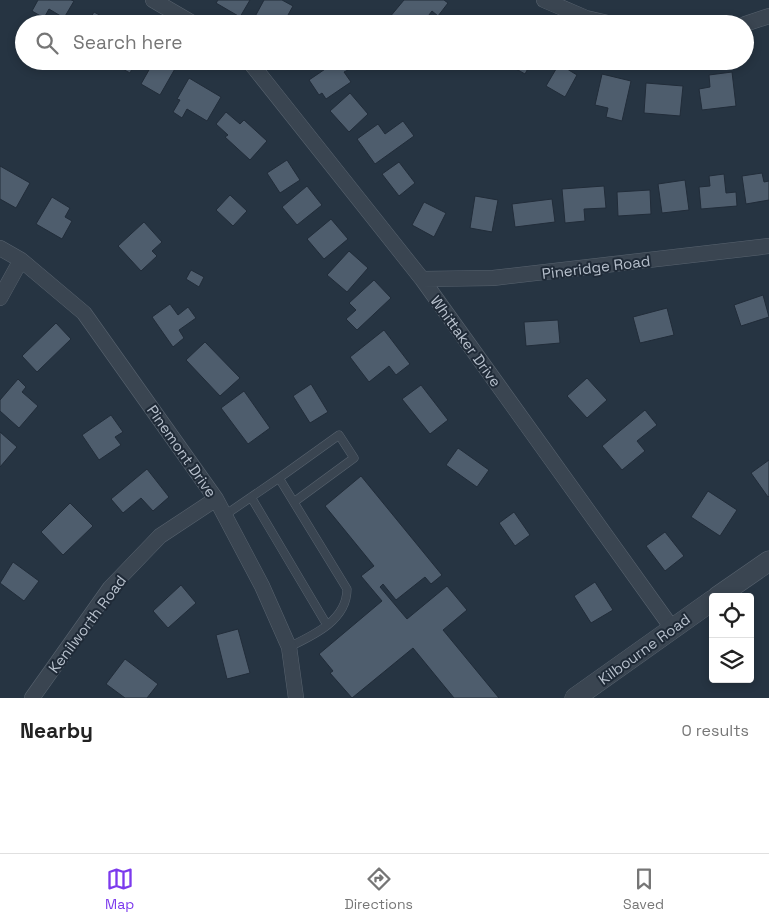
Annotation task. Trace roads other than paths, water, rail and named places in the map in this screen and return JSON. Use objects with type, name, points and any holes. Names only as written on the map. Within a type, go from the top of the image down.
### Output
[{"type":"street","points":[[154,0],[179,15]]},
{"type":"street","points":[[544,0],[579,15]]},
{"type":"street","points":[[754,21],[769,16]]},
{"type":"street","name":"Whittaker Drive","points":[[256,70],[422,279],[672,628]]},
{"type":"street","name":"Pineridge Road","points":[[422,279],[493,278],[769,246]]},
{"type":"street","name":"Pinemont Drive","points":[[0,248],[21,260],[84,313],[216,499],[262,586],[289,647],[296,698]]},
{"type":"street","points":[[0,298],[21,260]]},
{"type":"street","name":"Kenilworth Road","points":[[32,698],[110,588],[160,536],[216,499]]},
{"type":"street","points":[[723,593],[769,561]]},
{"type":"street","name":"Kilbourne Road","points":[[575,698],[709,603]]},
{"type":"lane","points":[[225,515],[339,434],[354,458],[294,502]]},
{"type":"lane","points":[[279,478],[347,589],[347,600],[341,612],[327,625],[289,647]]},
{"type":"lane","points":[[251,497],[327,625]]}]
